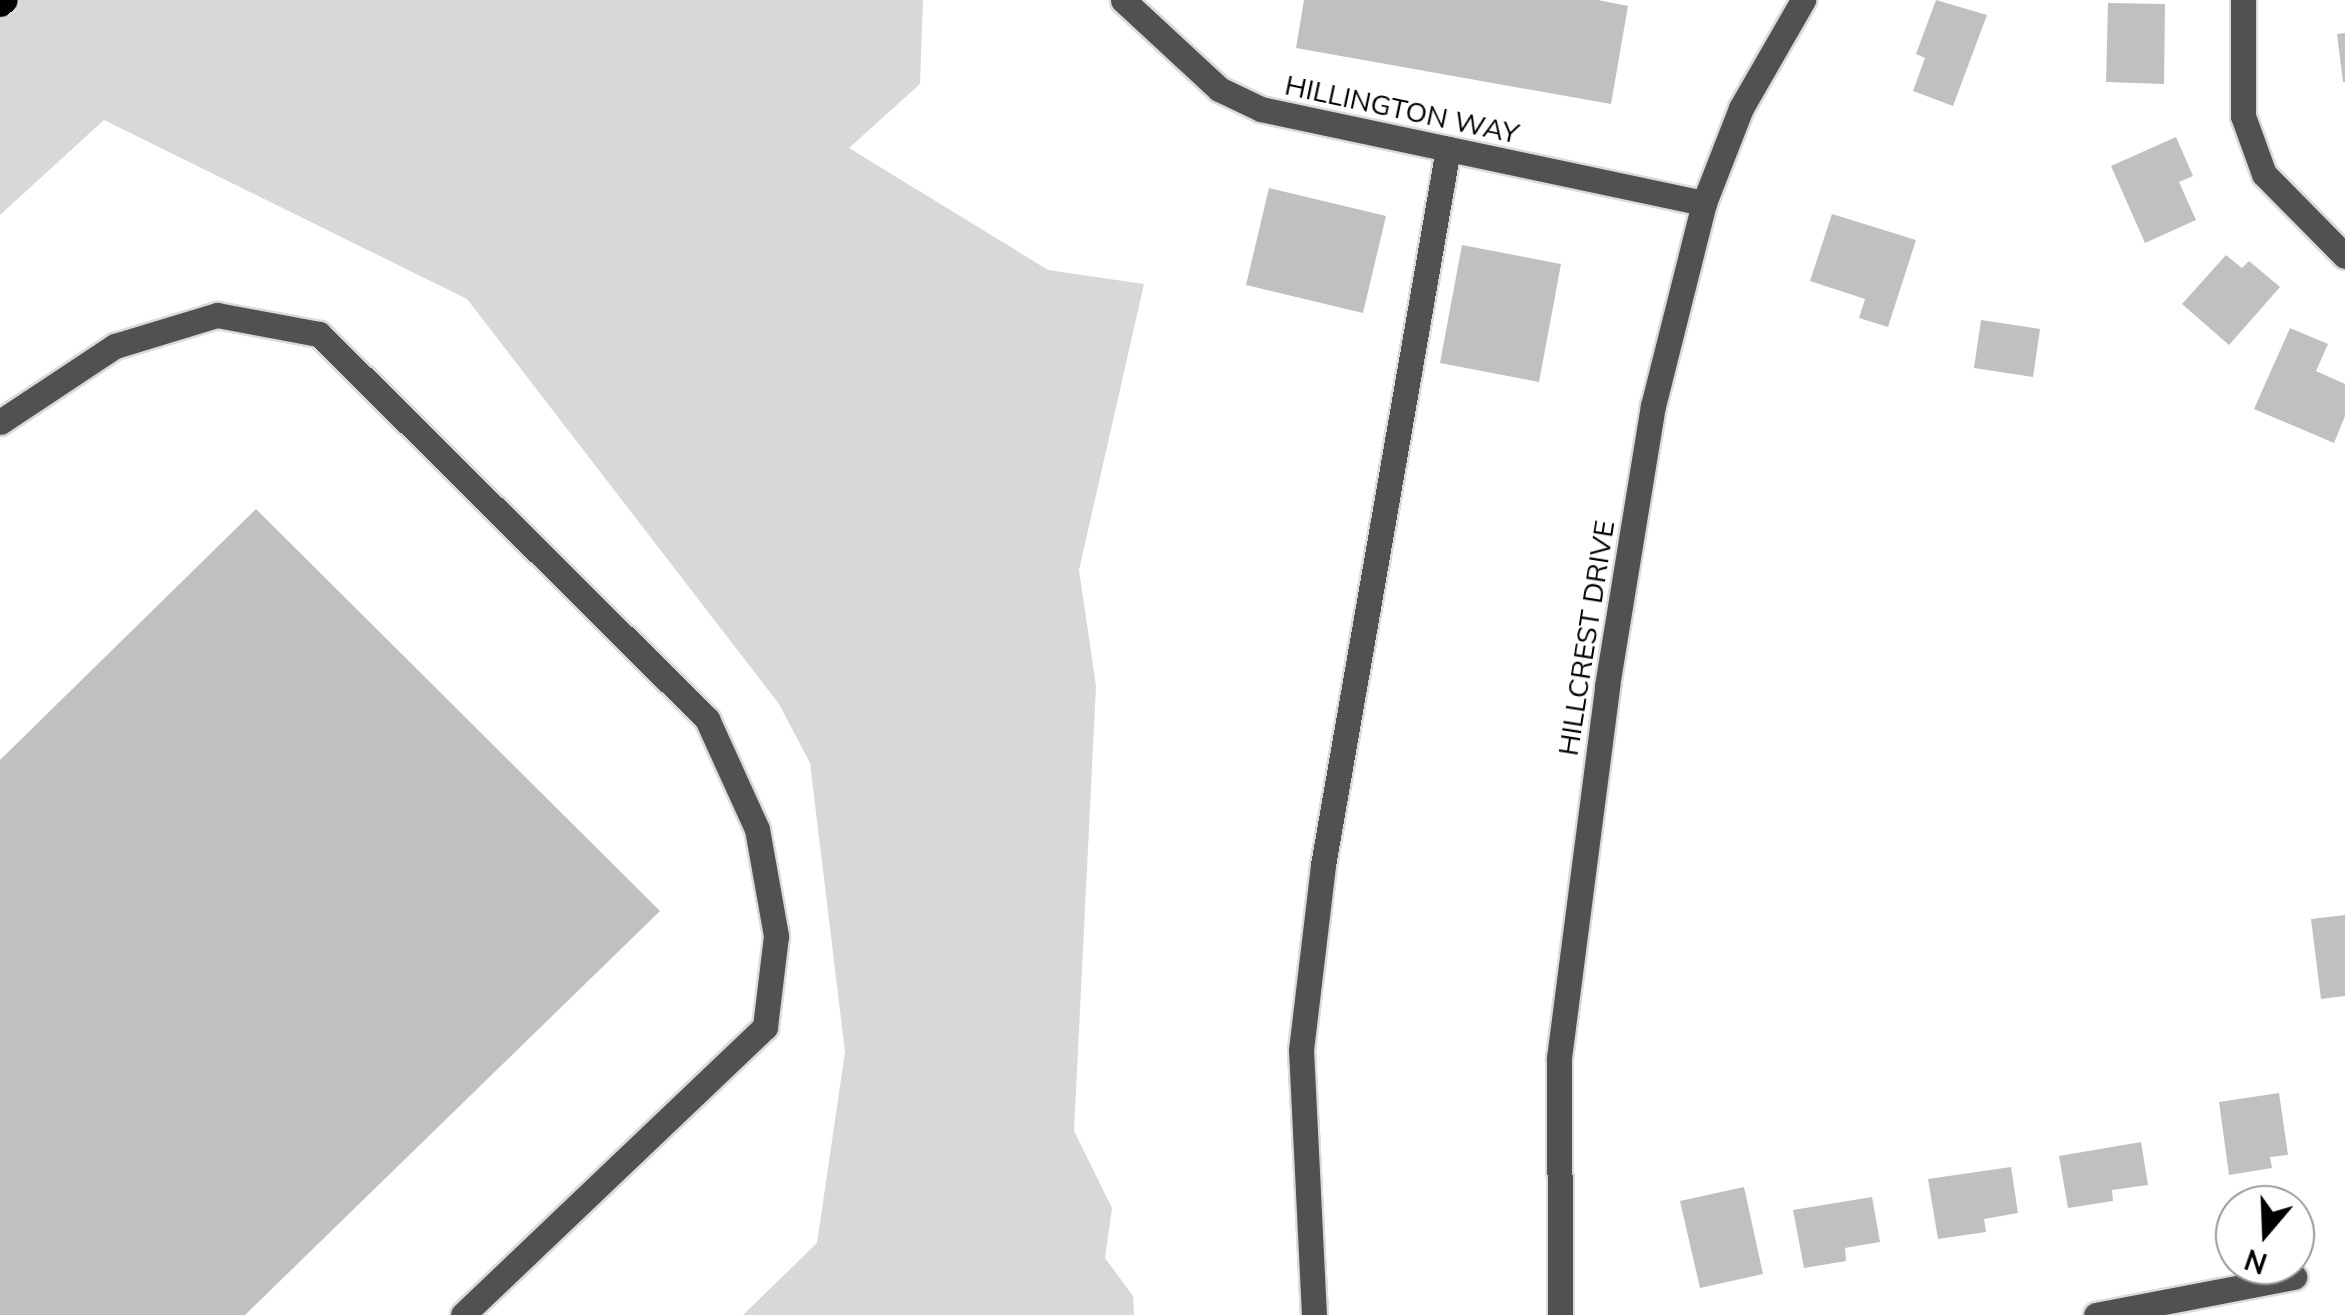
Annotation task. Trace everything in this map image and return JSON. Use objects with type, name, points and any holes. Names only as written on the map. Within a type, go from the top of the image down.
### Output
[{"type":"street","name":"HILLINGTON WAY","points":[[1123,0],[1220,89],[1260,109],[1704,203]]},
{"type":"street","name":"HILLCREST DRIVE","points":[[1560,1315],[1564,1019],[1607,686],[1653,406],[1704,203],[1741,108],[1803,0]]},
{"type":"street","points":[[2244,0],[2244,116],[2264,174],[2345,256]]},
{"type":"street","points":[[1314,1315],[1304,1031],[1323,865],[1448,149]]},
{"type":"street","points":[[0,422],[115,346],[217,315],[319,334],[706,719],[757,829],[776,936],[765,1027],[463,1315]]},
{"type":"street","points":[[2096,1315],[2257,1285]]},
{"type":"shaded area","points":[[0,0],[923,0],[920,84],[849,148],[1048,270],[1144,284],[1079,570],[1096,686],[1074,1131],[1112,1208],[1105,1258],[1133,1296],[1134,1315],[743,1315],[817,1243],[845,1052],[810,763],[779,704],[467,299],[104,120],[0,215]]},
{"type":"building","points":[[1304,0],[1598,0],[1628,6],[1611,104],[1296,48]]},
{"type":"building","points":[[1936,0],[1987,15],[1953,106],[1913,91],[1925,58],[1916,54]]},
{"type":"building","points":[[2108,3],[2165,4],[2164,84],[2106,82]]},
{"type":"building","points":[[2345,33],[2345,82],[2343,82],[2337,34]]},
{"type":"building","points":[[2176,137],[2193,176],[2179,182],[2196,220],[2145,243],[2111,166]]},
{"type":"building","points":[[1269,188],[1386,216],[1363,313],[1246,285]]},
{"type":"building","points":[[1832,214],[1916,240],[1888,327],[1859,318],[1865,299],[1810,281]]},
{"type":"building","points":[[1462,245],[1561,264],[1539,382],[1440,363]]},
{"type":"building","points":[[2226,255],[2242,268],[2249,261],[2280,287],[2229,345],[2182,304]]},
{"type":"building","points":[[1981,320],[2040,329],[2033,377],[1974,368]]},
{"type":"building","points":[[2290,328],[2328,344],[2316,371],[2345,384],[2345,416],[2334,443],[2254,409]]},
{"type":"building","points":[[256,509],[660,911],[245,1315],[0,1315],[0,760]]},
{"type":"building","points":[[2345,915],[2345,996],[2321,999],[2311,919]]},
{"type":"building","points":[[2279,1093],[2288,1155],[2270,1157],[2272,1168],[2229,1175],[2219,1102]]},
{"type":"building","points":[[2141,1142],[2148,1185],[2112,1190],[2113,1201],[2068,1208],[2059,1156]]},
{"type":"building","points":[[2011,1167],[2018,1213],[1984,1219],[1986,1232],[1938,1239],[1928,1179]]},
{"type":"building","points":[[1744,1187],[1763,1274],[1700,1288],[1680,1201]]},
{"type":"building","points":[[1872,1197],[1880,1242],[1845,1248],[1846,1261],[1804,1268],[1793,1210]]}]
